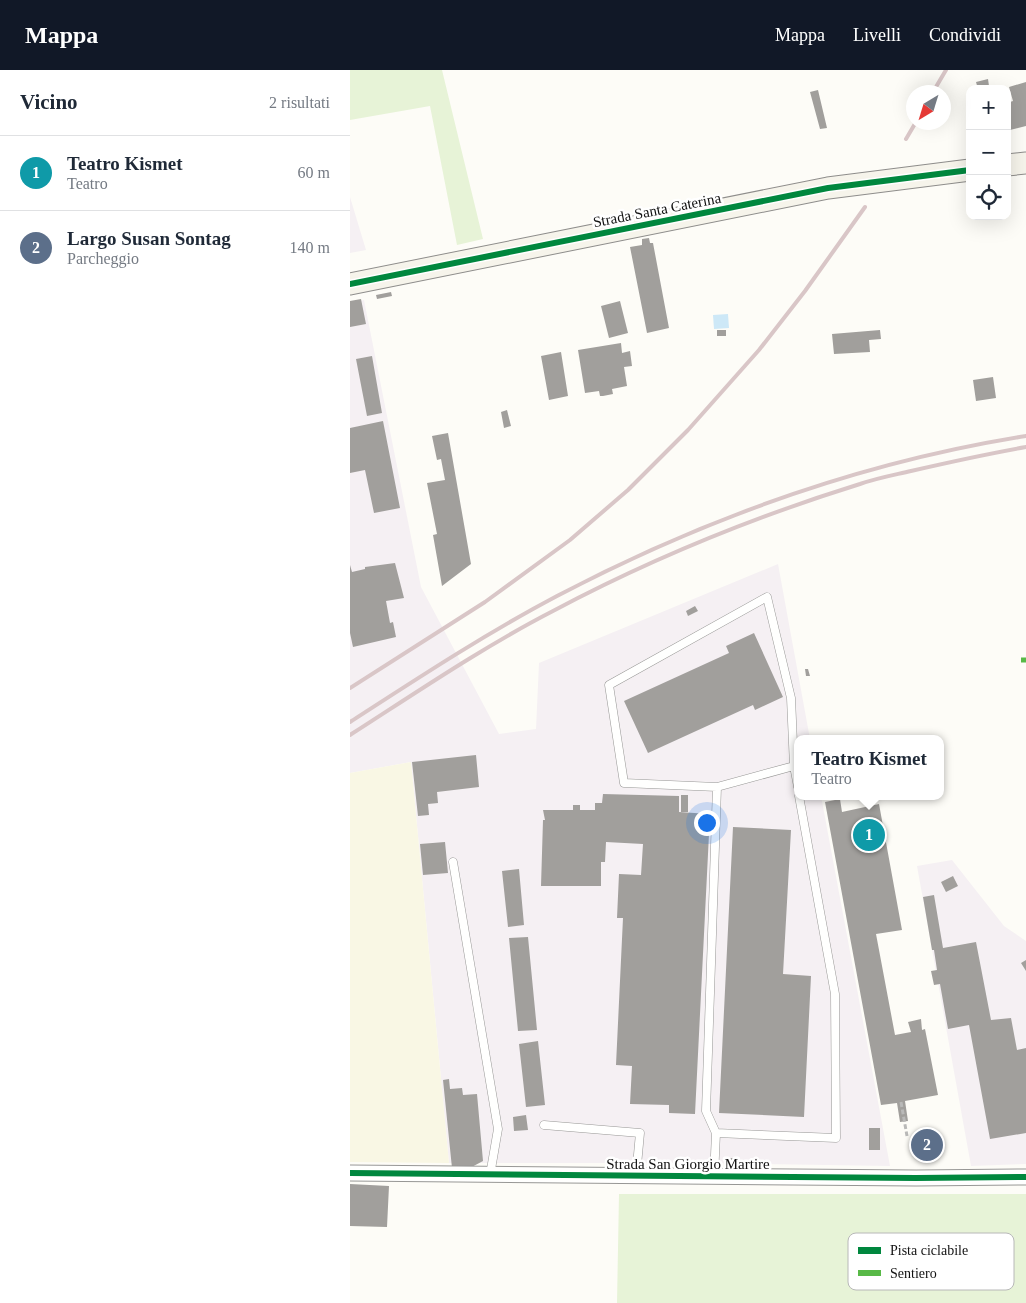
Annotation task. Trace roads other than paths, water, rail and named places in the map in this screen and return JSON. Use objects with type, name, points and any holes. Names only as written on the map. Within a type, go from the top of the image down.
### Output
[{"type":"street","points":[[1011,165],[1026,163]]},
{"type":"street","name":"Strada Santa Caterina","points":[[350,284],[828,188],[966,171]]},
{"type":"street","name":"Strada San Giorgio Martire","points":[[350,1173],[714,1177],[1026,1177]]},
{"type":"lane","points":[[767,597],[791,698],[794,766],[717,787],[624,783],[609,685],[767,597]]},
{"type":"lane","points":[[714,1177],[716,1133],[706,1111],[717,787]]},
{"type":"lane","points":[[716,1133],[836,1138],[835,994],[800,800]]},
{"type":"lane","points":[[453,862],[498,1128],[490,1175]]},
{"type":"lane","points":[[544,1125],[640,1133],[636,1176]]},
{"type":"water","points":[[728,314],[729,328],[714,329],[713,315]]},
{"type":"railway","points":[[937,85],[946,70]]},
{"type":"railway","points":[[906,139],[911,130]]},
{"type":"railway","points":[[350,688],[485,602],[570,540],[628,490],[688,430],[759,350],[805,291],[865,207]]},
{"type":"railway","points":[[350,722],[452,657],[530,611],[613,568],[669,542],[727,518],[844,478],[904,461],[1026,436]]},
{"type":"railway","points":[[350,735],[450,670],[527,625],[627,574],[704,540],[781,510],[866,482],[954,461],[1026,447]]},
{"type":"place","name":"Teatro Kismet","points":[[869,835]]},
{"type":"place","name":"Largo Susan Sontag","points":[[927,1145]]}]
